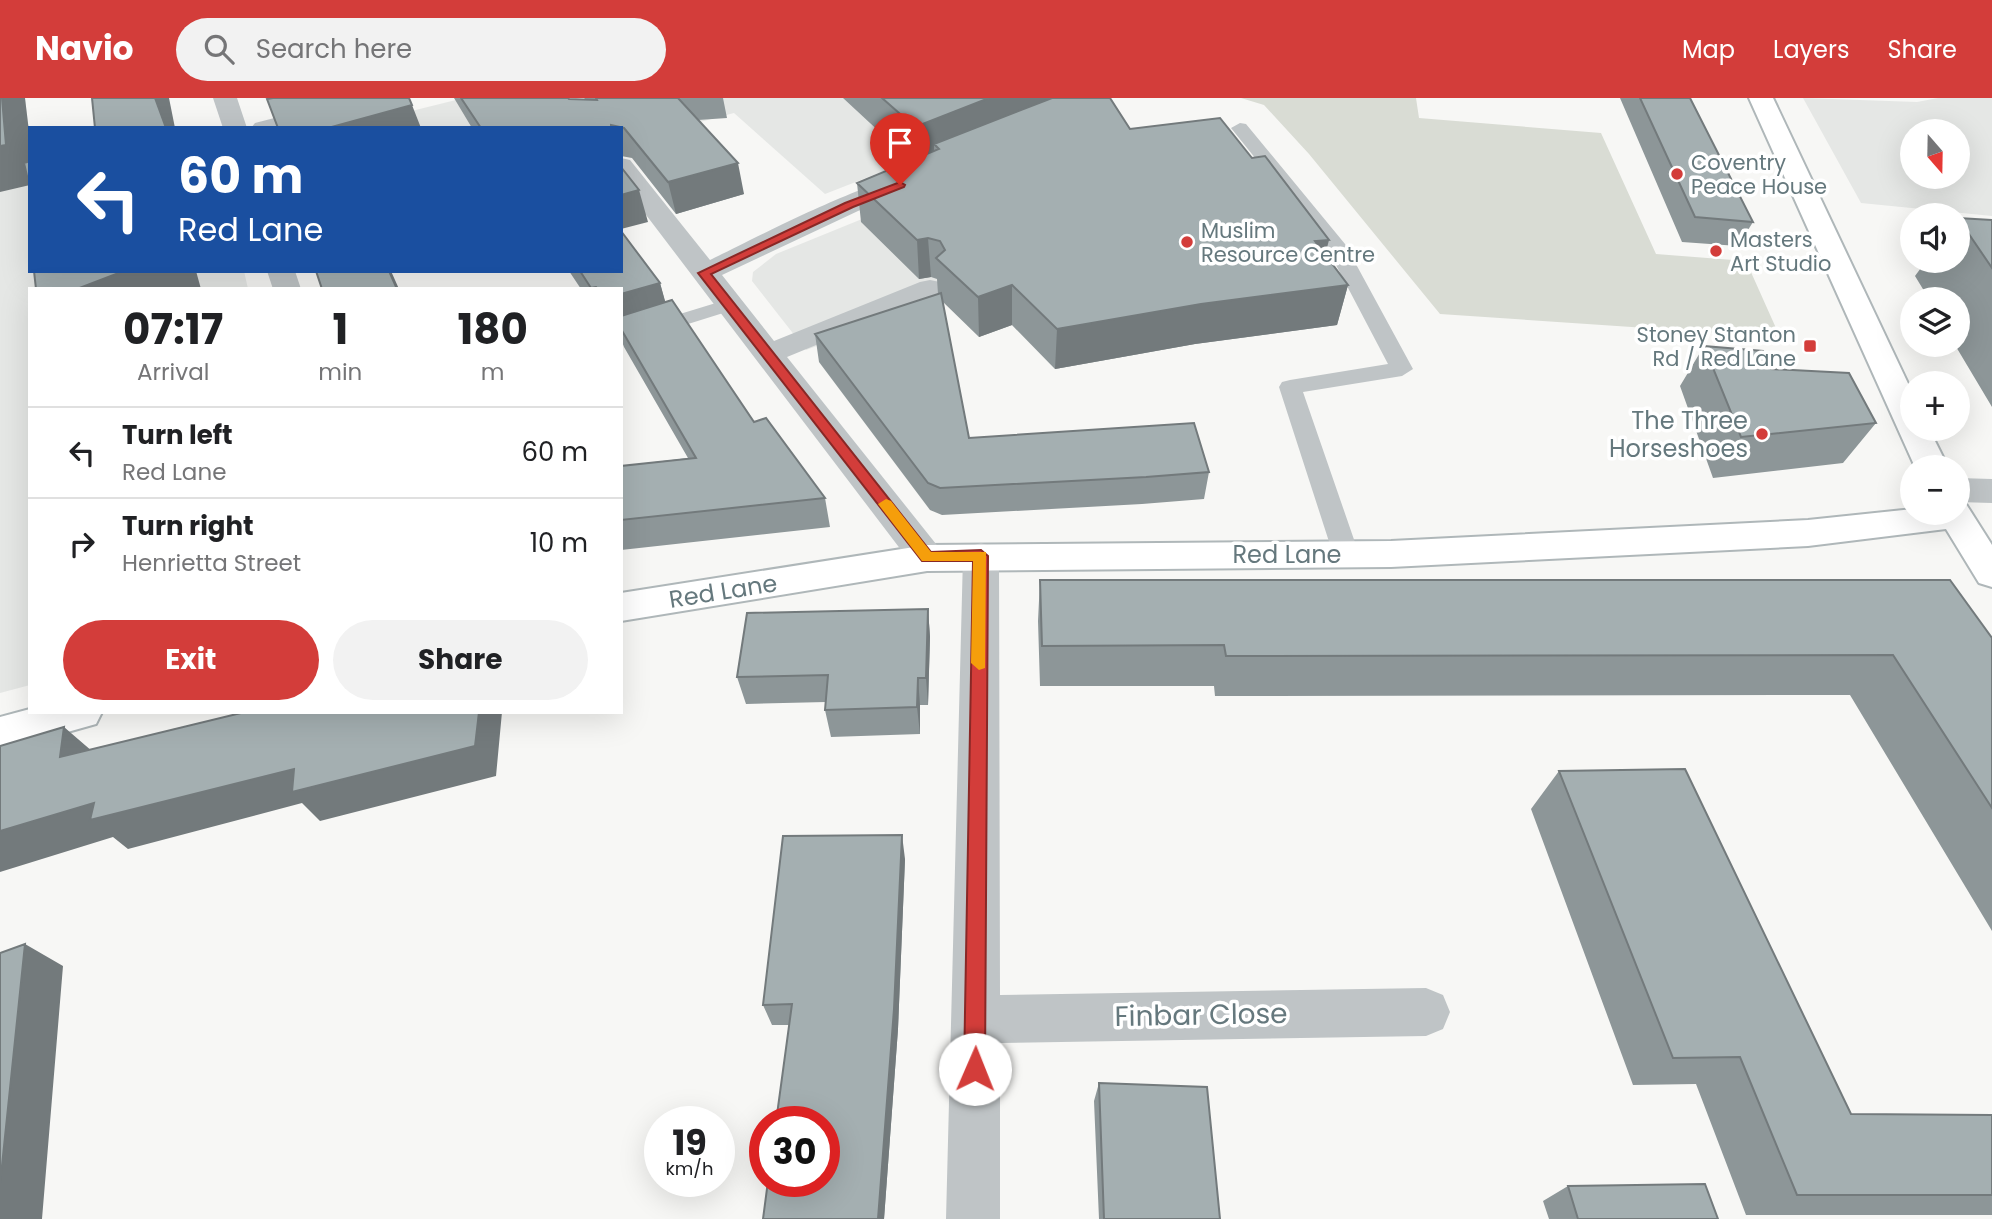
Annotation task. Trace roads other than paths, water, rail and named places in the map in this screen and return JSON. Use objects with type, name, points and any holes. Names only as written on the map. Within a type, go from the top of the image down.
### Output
[{"type":"street","points":[[225,98],[234,126]]},
{"type":"street","points":[[271,126],[379,98]]},
{"type":"street","points":[[1761,98],[1900,400]]},
{"type":"street","points":[[623,168],[927,558]]},
{"type":"street","points":[[704,273],[849,205],[926,175]]},
{"type":"street","points":[[768,354],[930,288]]},
{"type":"street","points":[[1970,500],[1992,491]]},
{"type":"street","name":"Red Lane","points":[[623,607],[927,558],[1346,554],[1808,533],[1900,516]]},
{"type":"street","points":[[1966,525],[1992,574]]},
{"type":"street","points":[[973,1219],[981,556]]},
{"type":"street","points":[[0,734],[75,714]]},
{"type":"street","name":"Finbar Close","points":[[975,1019],[1426,1012]]},
{"type":"lane","points":[[1240,128],[1335,244],[1402,369],[1290,387],[1346,554]]},
{"type":"lane","points":[[623,338],[729,305]]},
{"type":"place","name":"Coventry Peace House","points":[[1677,174]]},
{"type":"place","name":"Muslim Resource Centre","points":[[1187,242]]},
{"type":"place","name":"Masters Art Studio","points":[[1716,251]]},
{"type":"place","name":"Stoney Stanton Rd / Red Lane","points":[[1810,346]]},
{"type":"place","name":"The Three Horseshoes","points":[[1762,434]]}]
